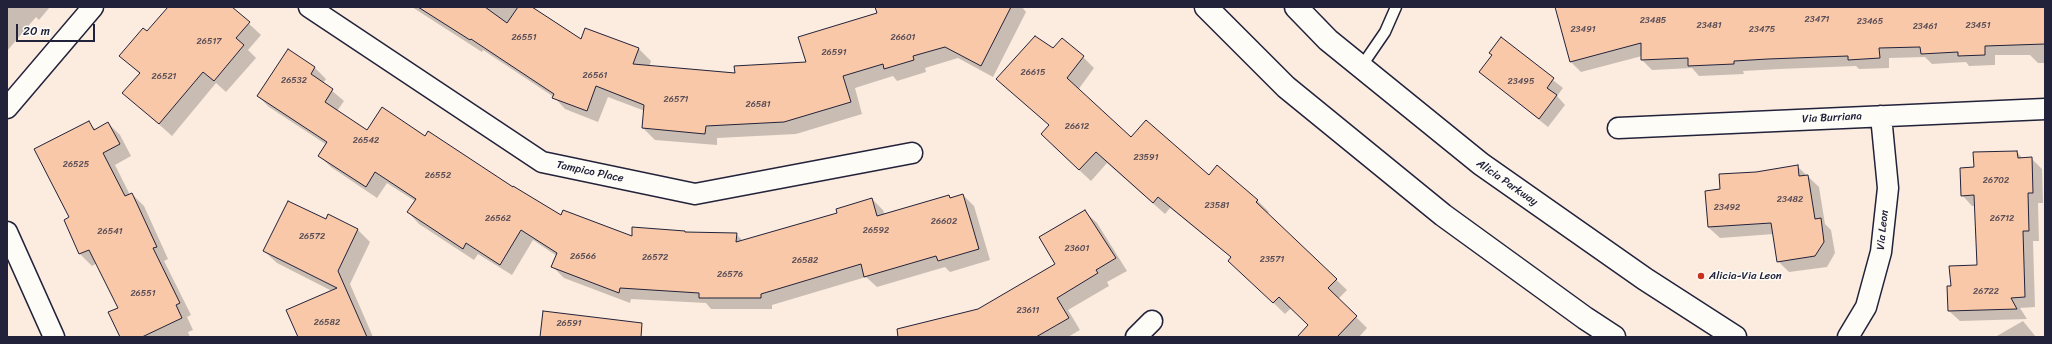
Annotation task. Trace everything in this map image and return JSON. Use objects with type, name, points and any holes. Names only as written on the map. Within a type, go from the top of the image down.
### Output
[{"type":"main road","points":[[1206,7],[1286,87],[1436,210],[1585,318],[1614,337]]},
{"type":"main road","name":"Alicia Parkway","points":[[1296,7],[1328,40],[1481,164],[1645,279],[1735,337]]},
{"type":"street","points":[[7,108],[93,7]]},
{"type":"street","name":"Tampico Place","points":[[309,7],[542,162],[695,194],[912,153]]},
{"type":"street","name":"Via Burriana","points":[[1618,128],[2045,109]]},
{"type":"street","name":"Via Leon","points":[[1848,337],[1866,307],[1881,252],[1888,188],[1882,116]]},
{"type":"street","points":[[7,232],[54,337]]},
{"type":"street","points":[[1136,337],[1152,320]]},
{"type":"lane","points":[[1361,67],[1385,32],[1396,7]]},
{"type":"building","points":[[168,7],[232,7],[250,22],[236,38],[244,45],[214,81],[203,72],[159,124],[122,93],[140,73],[119,56],[143,28],[147,31]]},
{"type":"building","points":[[418,7],[485,7],[507,23],[518,7],[532,7],[581,39],[585,28],[639,48],[633,64],[735,73],[734,66],[806,62],[798,37],[877,13],[875,7],[1011,7],[981,66],[945,47],[913,56],[914,60],[884,69],[883,64],[843,76],[851,102],[784,122],[706,126],[705,134],[642,128],[644,105],[596,86],[587,111],[552,98],[554,94],[471,39],[470,40]]},
{"type":"building","points":[[1555,7],[2045,7],[2045,44],[1985,46],[1985,55],[1958,56],[1958,52],[1921,54],[1920,47],[1879,48],[1880,58],[1848,60],[1848,56],[1768,59],[1734,61],[1734,64],[1688,66],[1688,58],[1641,60],[1641,43],[1570,62]]},
{"type":"building","points":[[1035,36],[1053,48],[1062,38],[1084,56],[1067,78],[1131,137],[1146,120],[1209,175],[1217,165],[1258,200],[1256,202],[1337,279],[1328,288],[1357,316],[1337,337],[1297,337],[1308,325],[1279,297],[1273,303],[1228,261],[1231,257],[1158,197],[1153,203],[1096,152],[1079,170],[1041,134],[1049,125],[996,79]]},
{"type":"building","points":[[1501,37],[1554,78],[1547,88],[1557,95],[1539,119],[1479,72],[1492,55],[1489,53]]},
{"type":"building","points":[[288,49],[315,67],[311,74],[333,89],[325,102],[367,130],[382,107],[425,136],[428,131],[513,187],[561,215],[563,210],[632,236],[632,227],[685,232],[737,233],[736,242],[837,213],[836,209],[872,198],[877,216],[949,195],[950,198],[963,194],[979,249],[938,261],[936,256],[864,277],[861,264],[761,294],[761,298],[699,298],[699,293],[620,288],[619,293],[551,267],[557,253],[521,230],[500,265],[466,243],[463,249],[407,212],[416,199],[375,172],[366,187],[318,156],[327,142],[257,96]]},
{"type":"building","points":[[89,121],[94,130],[108,122],[120,144],[103,153],[125,196],[132,193],[157,247],[153,248],[180,303],[176,305],[182,318],[142,337],[120,337],[108,312],[118,308],[89,250],[79,254],[64,220],[69,217],[34,149]]},
{"type":"building","points":[[2017,151],[2018,158],[2032,157],[2033,193],[2028,193],[2029,231],[2023,231],[2025,297],[2011,298],[2017,309],[1948,311],[1947,286],[1951,286],[1949,266],[1977,265],[1974,195],[1961,196],[1960,168],[1974,167],[1973,152]]},
{"type":"building","points":[[1798,165],[1799,176],[1808,175],[1815,219],[1821,218],[1824,242],[1815,256],[1777,262],[1771,223],[1708,227],[1705,191],[1720,189],[1719,174],[1756,172]]},
{"type":"building","points":[[288,201],[326,219],[328,214],[358,229],[338,271],[367,337],[298,337],[286,310],[337,288],[263,251]]},
{"type":"building","points":[[1085,210],[1116,258],[1096,270],[1098,273],[1057,298],[1069,318],[1036,337],[898,337],[897,329],[978,309],[1055,264],[1039,237]]},
{"type":"building","points":[[543,311],[642,323],[641,337],[540,337]]},
{"type":"place","name":"Alicia-Via Leon","points":[[1701,276]]}]
